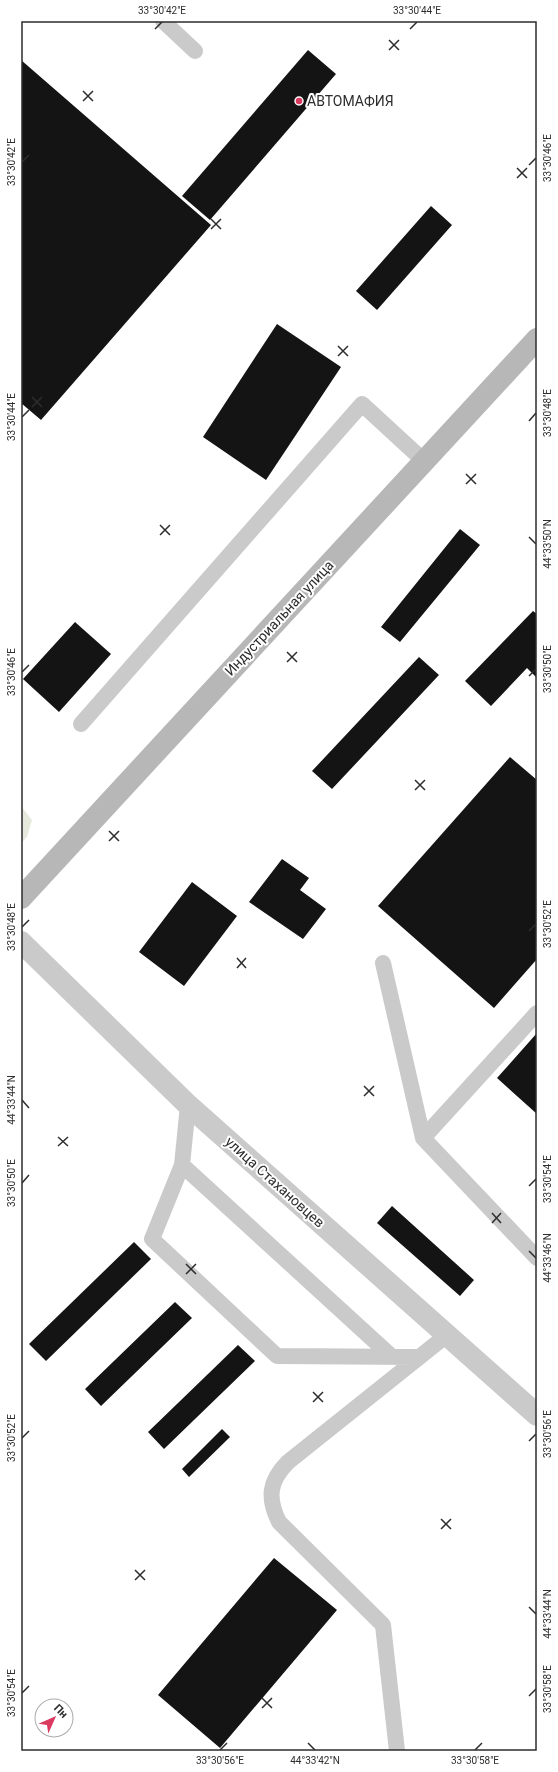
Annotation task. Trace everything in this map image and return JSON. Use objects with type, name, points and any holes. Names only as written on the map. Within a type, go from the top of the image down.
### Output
[{"type":"main road","name":"Индустриальная улица","points":[[21,898],[537,339]]},
{"type":"street","name":"улица Стахановцев","points":[[21,942],[188,1104],[537,1415]]},
{"type":"lane","points":[[164,21],[195,51]]},
{"type":"lane","points":[[81,724],[362,404],[424,461]]},
{"type":"lane","points":[[383,963],[424,1138],[537,1258]]},
{"type":"lane","points":[[424,1138],[537,1013]]},
{"type":"lane","points":[[188,1104],[182,1166],[152,1239],[277,1356],[418,1356]]},
{"type":"lane","points":[[182,1166],[391,1356]]},
{"type":"lane","points":[[397,1751],[383,1625],[279,1522],[273,1510],[271,1497],[273,1484],[279,1472],[288,1462],[447,1334]]},
{"type":"shaded area","points":[[21,806],[32,820],[27,837],[21,843]]},
{"type":"building","points":[[308,50],[336,74],[210,220],[182,196]]},
{"type":"building","points":[[21,60],[211,225],[41,420],[21,403]]},
{"type":"building","points":[[431,206],[452,225],[377,310],[356,291]]},
{"type":"building","points":[[277,324],[341,367],[266,480],[203,437]]},
{"type":"building","points":[[460,529],[480,545],[400,642],[381,627]]},
{"type":"building","points":[[533,611],[537,614],[537,678],[527,668],[491,706],[465,681]]},
{"type":"building","points":[[75,622],[111,654],[59,712],[23,679]]},
{"type":"building","points":[[419,657],[439,675],[332,789],[312,771]]},
{"type":"building","points":[[510,757],[537,780],[537,959],[494,1008],[378,906]]},
{"type":"building","points":[[282,859],[309,878],[300,890],[326,909],[303,939],[249,902]]},
{"type":"building","points":[[192,882],[237,916],[184,986],[139,952]]},
{"type":"building","points":[[537,1033],[537,1114],[497,1078]]},
{"type":"building","points":[[392,1206],[474,1280],[460,1296],[377,1223]]},
{"type":"building","points":[[134,1242],[151,1259],[46,1361],[29,1344]]},
{"type":"building","points":[[175,1302],[192,1318],[101,1406],[85,1389]]},
{"type":"building","points":[[238,1345],[255,1361],[164,1449],[148,1432]]},
{"type":"building","points":[[222,1429],[230,1437],[189,1477],[182,1469]]},
{"type":"building","points":[[274,1558],[337,1610],[220,1748],[158,1695]]},
{"type":"place","name":"АВТОМАФИЯ","points":[[299,101]]}]
